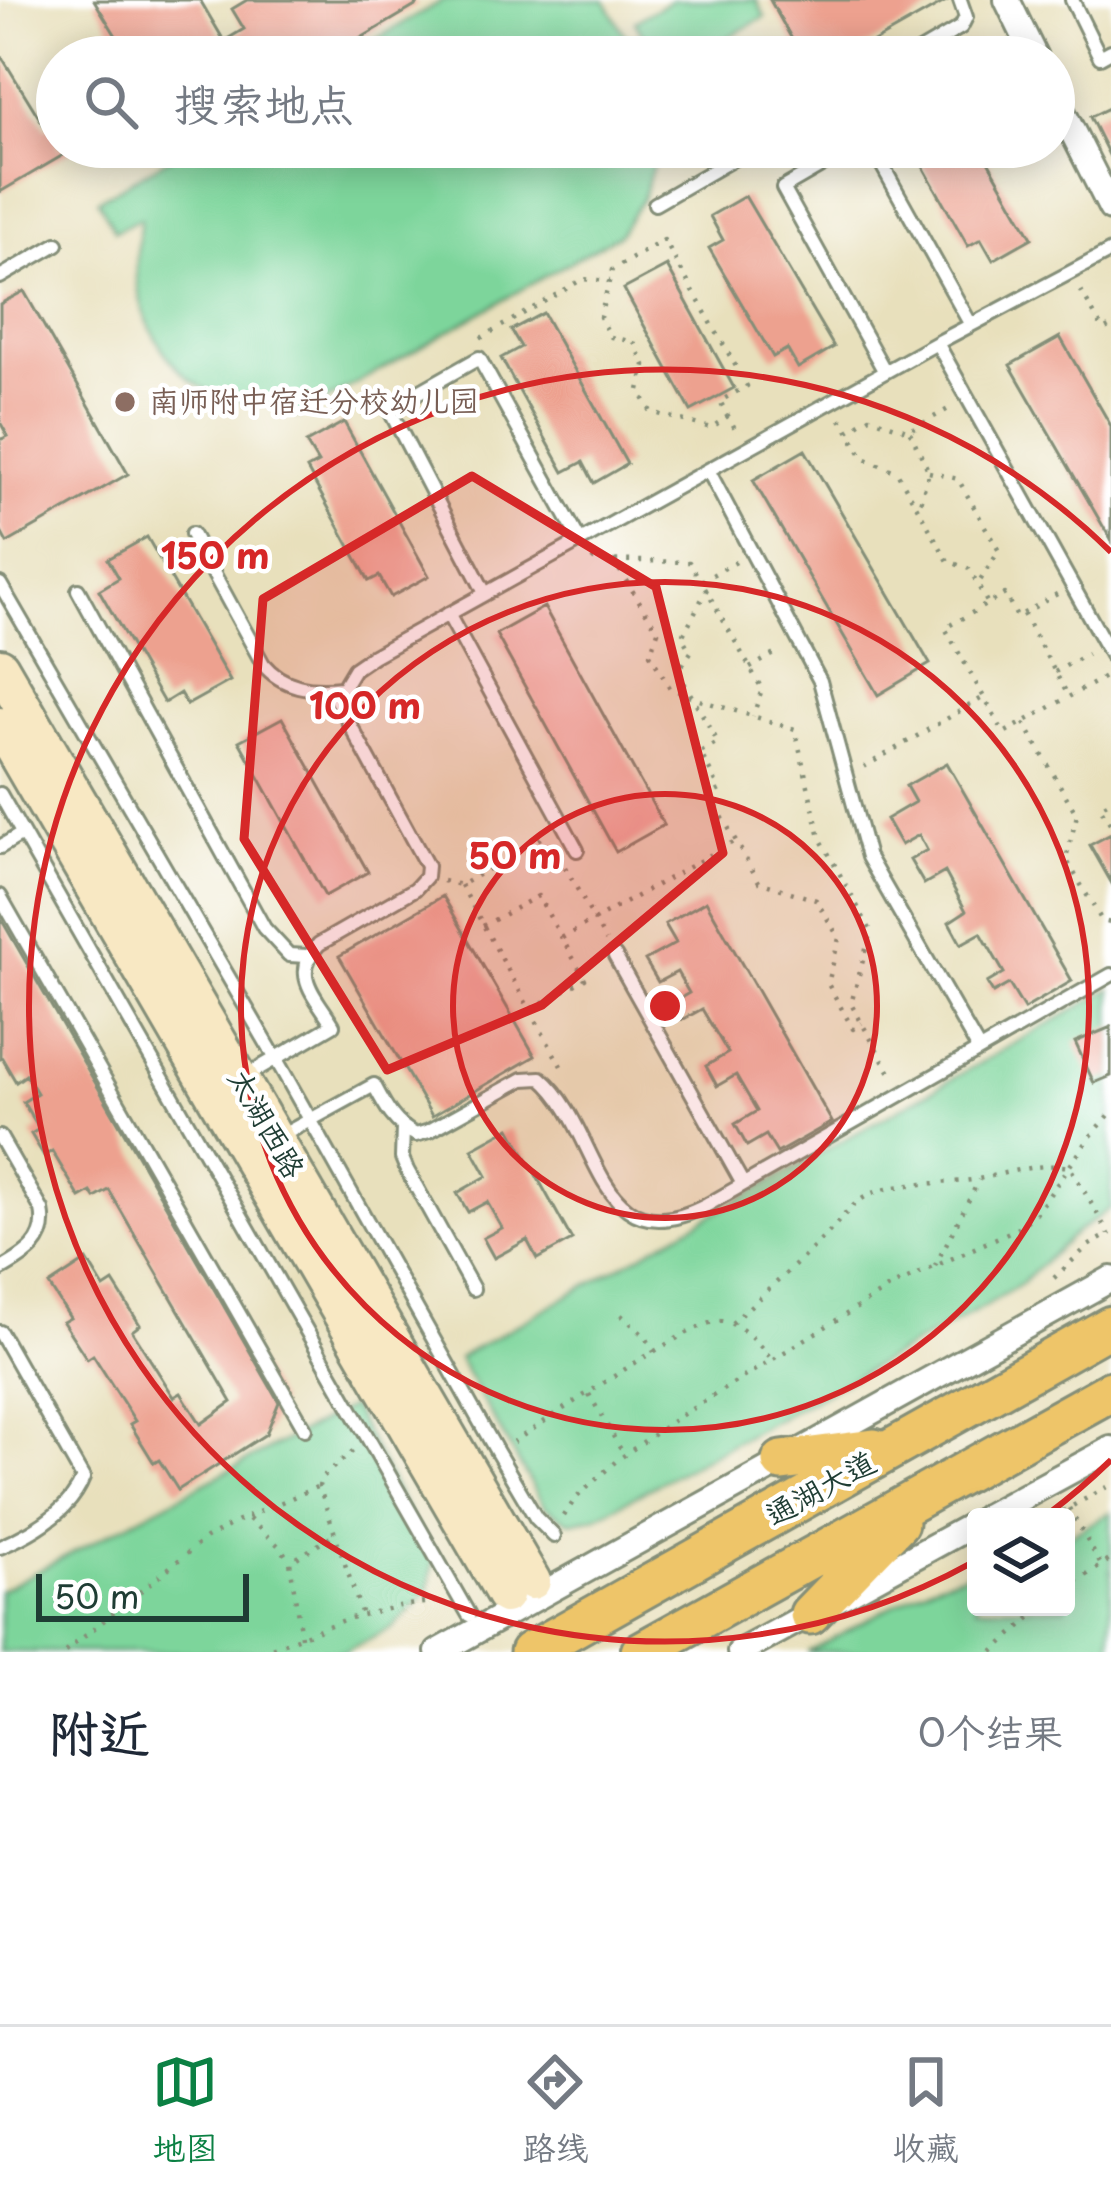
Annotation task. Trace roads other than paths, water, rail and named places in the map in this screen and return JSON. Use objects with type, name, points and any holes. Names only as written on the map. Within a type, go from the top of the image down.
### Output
[{"type":"main road","name":"通湖大道","points":[[530,1652],[1111,1326]]},
{"type":"main road","name":"通湖大道","points":[[641,1652],[1111,1391]]},
{"type":"main road","points":[[782,1461],[897,1446]]},
{"type":"main road","points":[[810,1614],[929,1492]]},
{"type":"street","points":[[1009,4],[1025,36]]},
{"type":"street","points":[[1075,136],[1111,208]]},
{"type":"street","name":"太湖西路","points":[[0,667],[275,1139],[518,1588],[10,768],[0,726]]},
{"type":"street","points":[[438,1652],[1111,1280]]},
{"type":"street","points":[[1003,1508],[1111,1449]]},
{"type":"street","points":[[740,1652],[967,1528]]},
{"type":"lane","points":[[946,36],[961,27],[966,17],[960,0]]},
{"type":"lane","points":[[1072,0],[1100,57],[1111,51]]},
{"type":"lane","points":[[655,204],[718,168]]},
{"type":"lane","points":[[818,168],[783,188],[885,372]]},
{"type":"lane","points":[[884,168],[971,325]]},
{"type":"lane","points":[[0,277],[57,244]]},
{"type":"lane","points":[[241,1080],[333,1025],[310,985],[304,969],[307,956],[416,889],[426,877],[427,866],[336,700],[354,669],[1111,251]]},
{"type":"lane","points":[[937,343],[1108,649]]},
{"type":"lane","points":[[485,593],[389,409],[478,358],[580,541]]},
{"type":"lane","points":[[708,470],[820,681],[868,857],[979,1050]]},
{"type":"lane","points":[[192,534],[273,676],[315,691],[341,688]]},
{"type":"lane","points":[[0,584],[497,1452],[536,1518],[554,1537]]},
{"type":"lane","points":[[78,590],[264,928],[289,955],[307,956]]},
{"type":"lane","points":[[448,614],[577,850]]},
{"type":"lane","points":[[0,794],[470,1615]]},
{"type":"lane","points":[[0,847],[22,834]]},
{"type":"lane","points":[[0,896],[305,1429]]},
{"type":"lane","points":[[615,956],[742,1184]]},
{"type":"lane","points":[[275,1139],[374,1085],[391,1116],[416,1135],[523,1079],[541,1078],[558,1096],[619,1204],[649,1221],[691,1213],[1111,975]]},
{"type":"lane","points":[[403,1128],[402,1157],[407,1170],[473,1289]]},
{"type":"lane","points":[[0,1137],[45,1223],[37,1244],[0,1270]]},
{"type":"lane","points":[[0,1332],[83,1478],[62,1509],[36,1529],[0,1546]]},
{"type":"place","name":"南师附中宿迁分校幼儿园","points":[[125,402]]}]
